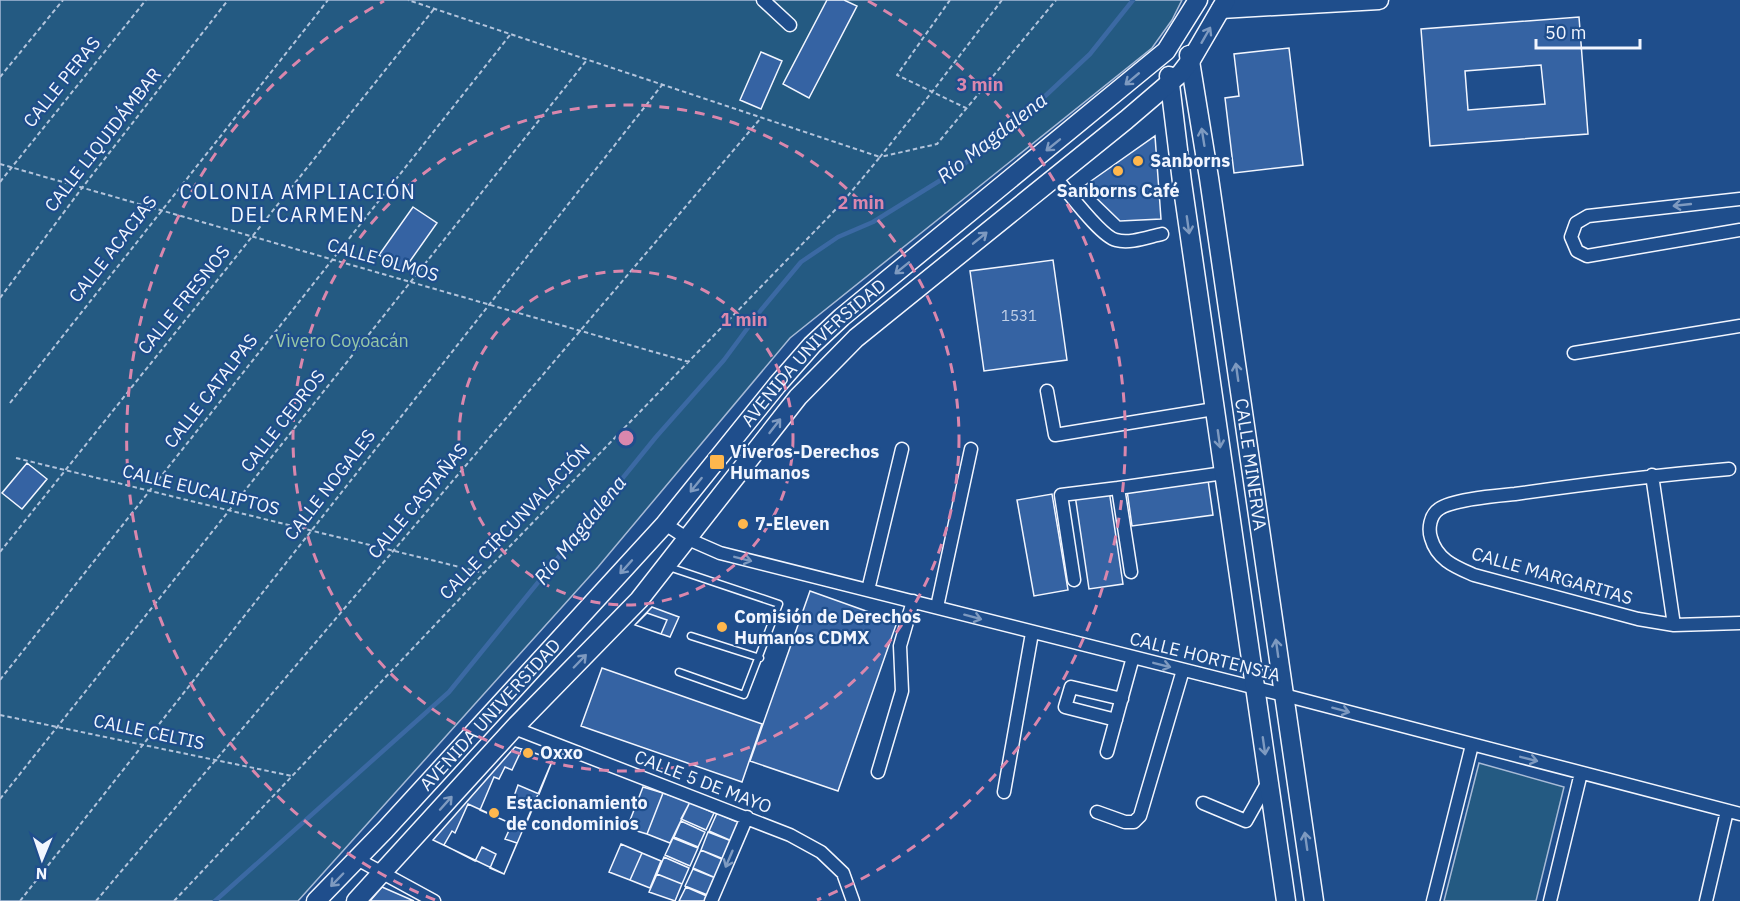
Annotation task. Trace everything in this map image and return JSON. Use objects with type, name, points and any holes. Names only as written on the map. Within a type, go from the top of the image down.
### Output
[{"type":"main road","name":"AVENIDA UNIVERSIDAD","points":[[316,901],[665,524],[812,345],[1166,51],[1198,0]]},
{"type":"main road","points":[[1223,4],[1379,0]]},
{"type":"main road","name":"AVENIDA UNIVERSIDAD","points":[[356,901],[514,728],[639,600],[798,397],[831,362],[856,338],[1169,84],[1191,60],[1223,4]]},
{"type":"main road","name":"CALLE MINERVA","points":[[1181,28],[1191,60],[1209,178],[1284,695],[1309,900]]},
{"type":"main road","name":"CALLE MINERVA","points":[[1166,51],[1182,182],[1286,901]]},
{"type":"main road","points":[[1182,182],[1185,175],[1194,170],[1209,178]]},
{"type":"main road","points":[[384,830],[407,846]]},
{"type":"street","points":[[763,0],[790,25]]},
{"type":"street","points":[[1055,177],[1102,231],[1115,240],[1129,241],[1162,234]]},
{"type":"street","points":[[1740,199],[1588,216],[1576,223],[1571,237],[1578,251],[1587,256],[1740,230]]},
{"type":"street","points":[[1574,353],[1740,326]]},
{"type":"street","points":[[1047,391],[1054,435],[1215,410]]},
{"type":"street","points":[[868,590],[902,449]]},
{"type":"street","points":[[937,607],[972,449]]},
{"type":"street","name":"CALLE MARGARITAS","points":[[1729,469],[1652,475],[1486,498],[1445,506],[1436,511],[1431,520],[1430,531],[1431,540],[1437,551],[1450,565],[1474,575],[1638,619],[1674,625],[1740,623]]},
{"type":"street","points":[[1074,580],[1061,495],[1224,473]]},
{"type":"street","points":[[1652,475],[1674,625]]},
{"type":"street","points":[[1118,488],[1131,572]]},
{"type":"street","name":"CALLE HORTENSIA","points":[[665,524],[720,553],[1284,695],[1472,745],[1579,779],[1740,814]]},
{"type":"street","points":[[878,772],[902,691],[900,646],[912,601]]},
{"type":"street","points":[[1004,792],[1032,633]]},
{"type":"street","points":[[1107,752],[1133,657]]},
{"type":"street","points":[[1097,812],[1125,822],[1134,822],[1140,816],[1183,670]]},
{"type":"street","points":[[1116,720],[1065,707],[1071,687],[1122,699]]},
{"type":"street","name":"CALLE 5 DE MAYO","points":[[514,728],[790,835],[820,852],[843,873],[853,901]]},
{"type":"street","points":[[1432,901],[1472,745]]},
{"type":"street","points":[[1550,901],[1579,779]]},
{"type":"street","points":[[1203,803],[1246,821],[1269,781]]},
{"type":"street","points":[[1706,901],[1727,811]]},
{"type":"street","points":[[711,901],[747,817]]},
{"type":"street","points":[[357,859],[434,901]]},
{"type":"lane","points":[[666,566],[779,604],[744,695],[678,672]]},
{"type":"lane","points":[[691,636],[760,658]]},
{"type":"path","points":[[0,77],[63,0]]},
{"type":"path","name":"CALLE PERAS","points":[[0,182],[146,0]]},
{"type":"path","name":"CALLE LIQUIDÁMBAR","points":[[0,298],[228,0]]},
{"type":"path","name":"CALLE ACACIAS","points":[[10,403],[328,0]]},
{"type":"path","points":[[408,0],[880,157],[937,144],[1056,0]]},
{"type":"path","points":[[950,0],[897,75],[966,108]]},
{"type":"path","name":"CALLE CIRCUNVALACIÓN","points":[[174,901],[484,573],[841,204],[932,92],[1002,0]]},
{"type":"path","name":"CALLE FRESNOS","points":[[0,552],[434,9]]},
{"type":"path","name":"CALLE CATALPAS","points":[[0,680],[511,35]]},
{"type":"path","name":"CALLE CEDROS","points":[[0,799],[587,60]]},
{"type":"path","name":"CALLE NOGALES","points":[[20,901],[662,85]]},
{"type":"path","name":"CALLE CASTAÑAS","points":[[96,901],[761,118]]},
{"type":"path","name":"CALLE OLMOS","points":[[0,164],[689,362]]},
{"type":"path","name":"CALLE EUCALIPTOS","points":[[16,458],[484,573]]},
{"type":"path","name":"CALLE CELTIS","points":[[0,715],[292,776]]},
{"type":"green space","name":"Vivero Coyoacán","points":[[0,0],[1182,0],[1172,20],[1152,48],[790,338],[598,567],[298,901],[0,901]]},
{"type":"green space","points":[[1479,763],[1564,787],[1536,901],[1444,901]]},
{"type":"building","points":[[827,0],[844,0],[857,6],[809,98],[783,84]]},
{"type":"building","points":[[1579,17],[1588,134],[1430,146],[1421,29]],"holes":[[[1541,65],[1545,104],[1468,110],[1465,71]]]},
{"type":"building","points":[[1289,48],[1303,165],[1234,173],[1225,98],[1239,96],[1234,54]]},
{"type":"building","points":[[761,52],[782,61],[761,109],[740,100]]},
{"type":"building","name":"Sanborns","points":[[1155,136],[1161,219],[1120,221],[1084,186]]},
{"type":"building","points":[[413,207],[437,223],[403,271],[379,255]]},
{"type":"building","points":[[1053,260],[1067,360],[984,371],[970,271]]},
{"type":"building","points":[[27,463],[47,479],[22,509],[2,493]]},
{"type":"building","points":[[1208,480],[1213,515],[1132,526],[1127,490]]},
{"type":"building","points":[[1109,490],[1123,584],[1089,589],[1075,495]]},
{"type":"building","points":[[1052,494],[1068,590],[1034,596],[1017,500]]},
{"type":"building","points":[[810,591],[897,622],[838,791],[750,761]]},
{"type":"building","points":[[652,607],[679,617],[670,637],[635,625]]},
{"type":"building","points":[[647,613],[667,620],[661,634],[635,625]]},
{"type":"building","points":[[602,668],[762,724],[742,782],[581,726]]},
{"type":"building","name":"Estacionamiento de condominios","points":[[515,747],[553,759],[504,874],[433,840]]},
{"type":"building","points":[[522,749],[553,759],[539,794],[518,785],[512,802],[532,810],[524,829],[480,810],[494,777],[499,779],[505,767],[512,770]]},
{"type":"building","points":[[643,787],[663,793],[647,834],[627,828]]},
{"type":"building","points":[[663,793],[690,802],[670,843],[647,834]]},
{"type":"building","points":[[690,802],[714,813],[706,830],[681,819]]},
{"type":"building","points":[[468,804],[512,824],[505,839],[517,843],[504,874],[490,868],[496,854],[482,847],[475,861],[444,845],[452,831],[455,833]]},
{"type":"building","points":[[717,813],[742,824],[734,842],[709,831]]},
{"type":"building","points":[[681,821],[705,832],[698,847],[674,837]]},
{"type":"building","points":[[708,832],[734,842],[726,860],[701,850]]},
{"type":"building","points":[[673,838],[698,848],[690,866],[665,855]]},
{"type":"building","points":[[621,844],[642,853],[630,880],[609,872]]},
{"type":"building","points":[[701,850],[726,861],[718,879],[693,868]]},
{"type":"building","points":[[642,853],[661,861],[650,888],[630,880]]},
{"type":"building","points":[[664,857],[689,868],[682,884],[657,874]]},
{"type":"building","points":[[693,869],[718,879],[710,896],[685,886]]},
{"type":"building","points":[[657,874],[682,884],[675,901],[649,892]]},
{"type":"building","points":[[382,887],[414,901],[370,901]]},
{"type":"building","points":[[686,887],[709,897],[708,901],[679,901]]},
{"type":"waterway","name":"Río Magdalena","points":[[215,901],[449,692],[656,437],[724,360],[801,262],[838,237],[873,222],[957,170],[1026,114],[1090,54],[1133,0]]},
{"type":"place","name":"Sanborns","points":[[1138,161]]},
{"type":"place","name":"Sanborns Café","points":[[1118,171]]},
{"type":"place","name":"Viveros-Derechos Humanos","points":[[717,462]]},
{"type":"place","name":"7-Eleven","points":[[743,524]]},
{"type":"place","name":"Comisión de Derechos Humanos CDMX","points":[[722,627]]},
{"type":"place","name":"Oxxo","points":[[528,753]]},
{"type":"place","name":"Estacionamiento de condominios","points":[[494,813]]},
{"type":"district","name":"COLONIA AMPLIACIÓN DEL CARMEN","points":[[298,204]]}]
